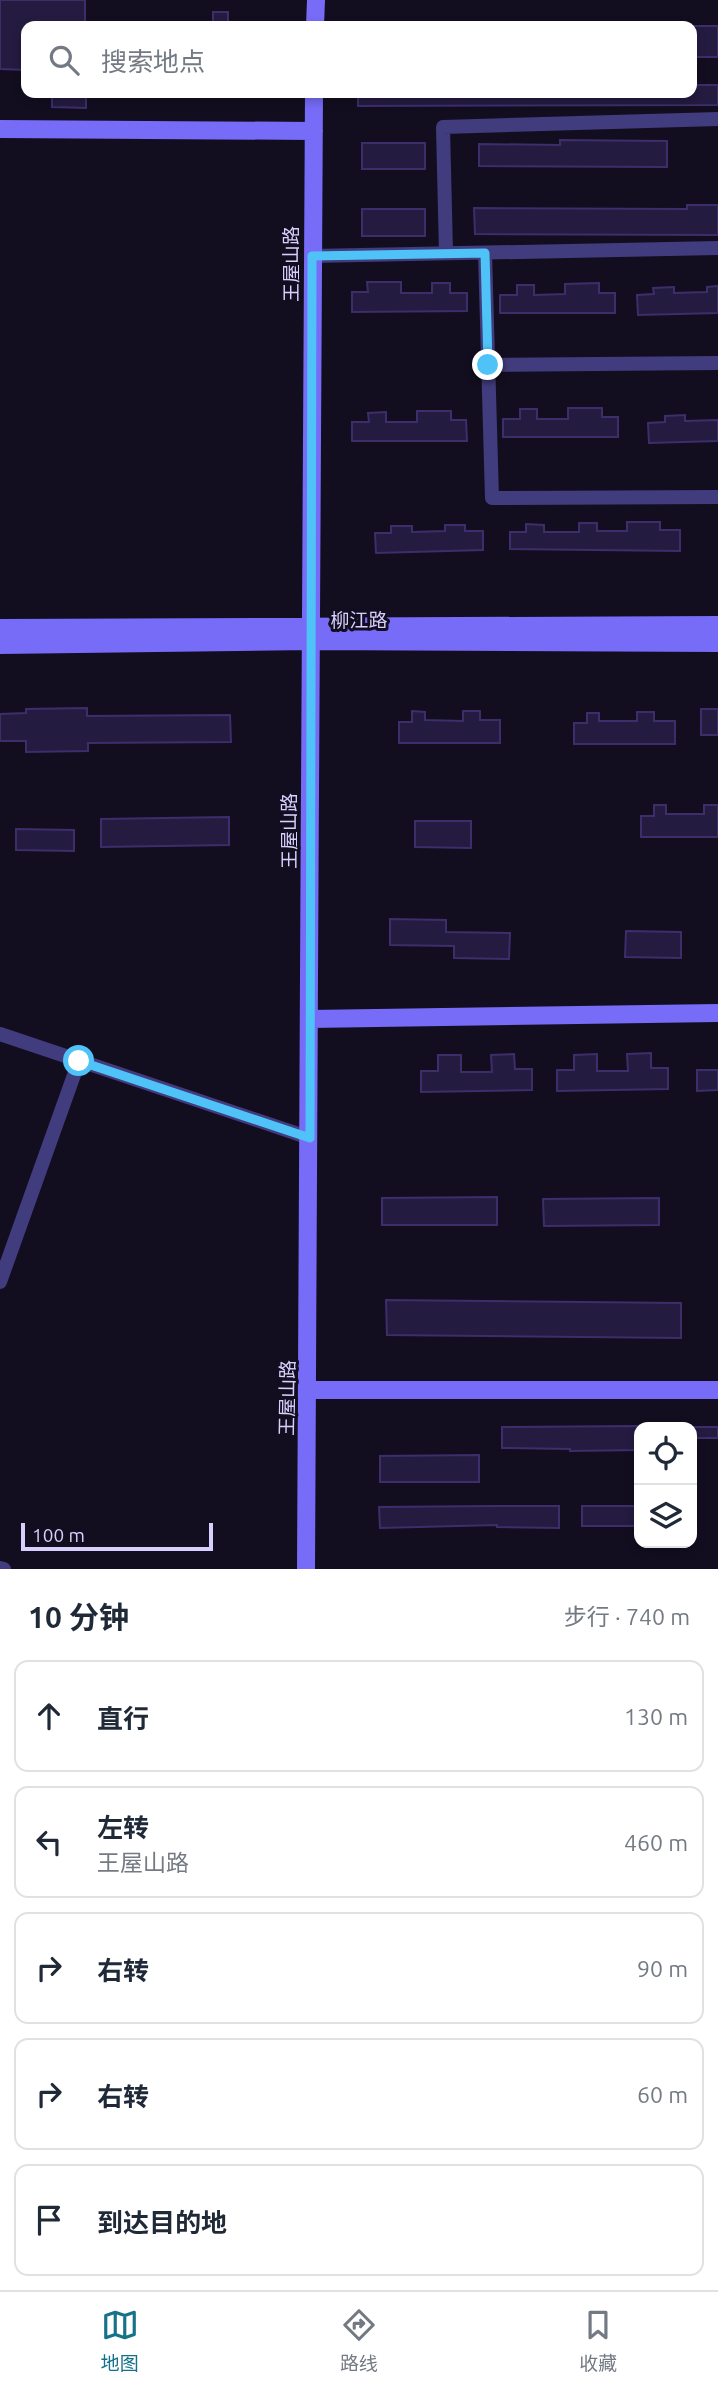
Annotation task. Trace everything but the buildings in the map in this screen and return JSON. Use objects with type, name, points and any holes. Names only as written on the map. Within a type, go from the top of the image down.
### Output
[{"type":"street","points":[[315,21],[316,0]]},
{"type":"street","name":"王屋山路","points":[[306,1569],[314,98]]},
{"type":"street","points":[[446,253],[443,127],[718,119]]},
{"type":"street","points":[[0,129],[314,131]]},
{"type":"street","points":[[312,256],[718,248]]},
{"type":"street","points":[[485,253],[492,498],[718,497]]},
{"type":"street","points":[[488,365],[718,363]]},
{"type":"street","name":"柳江路","points":[[0,645],[311,633],[718,625]]},
{"type":"street","name":"柳江路","points":[[0,628],[718,643]]},
{"type":"street","points":[[310,1019],[718,1013]]},
{"type":"street","points":[[0,1034],[310,1138]]},
{"type":"street","points":[[0,1282],[79,1061]]},
{"type":"street","points":[[308,1390],[718,1391]]},
{"type":"route","points":[[79,1061],[310,1138],[312,256],[485,253],[488,365]]}]
